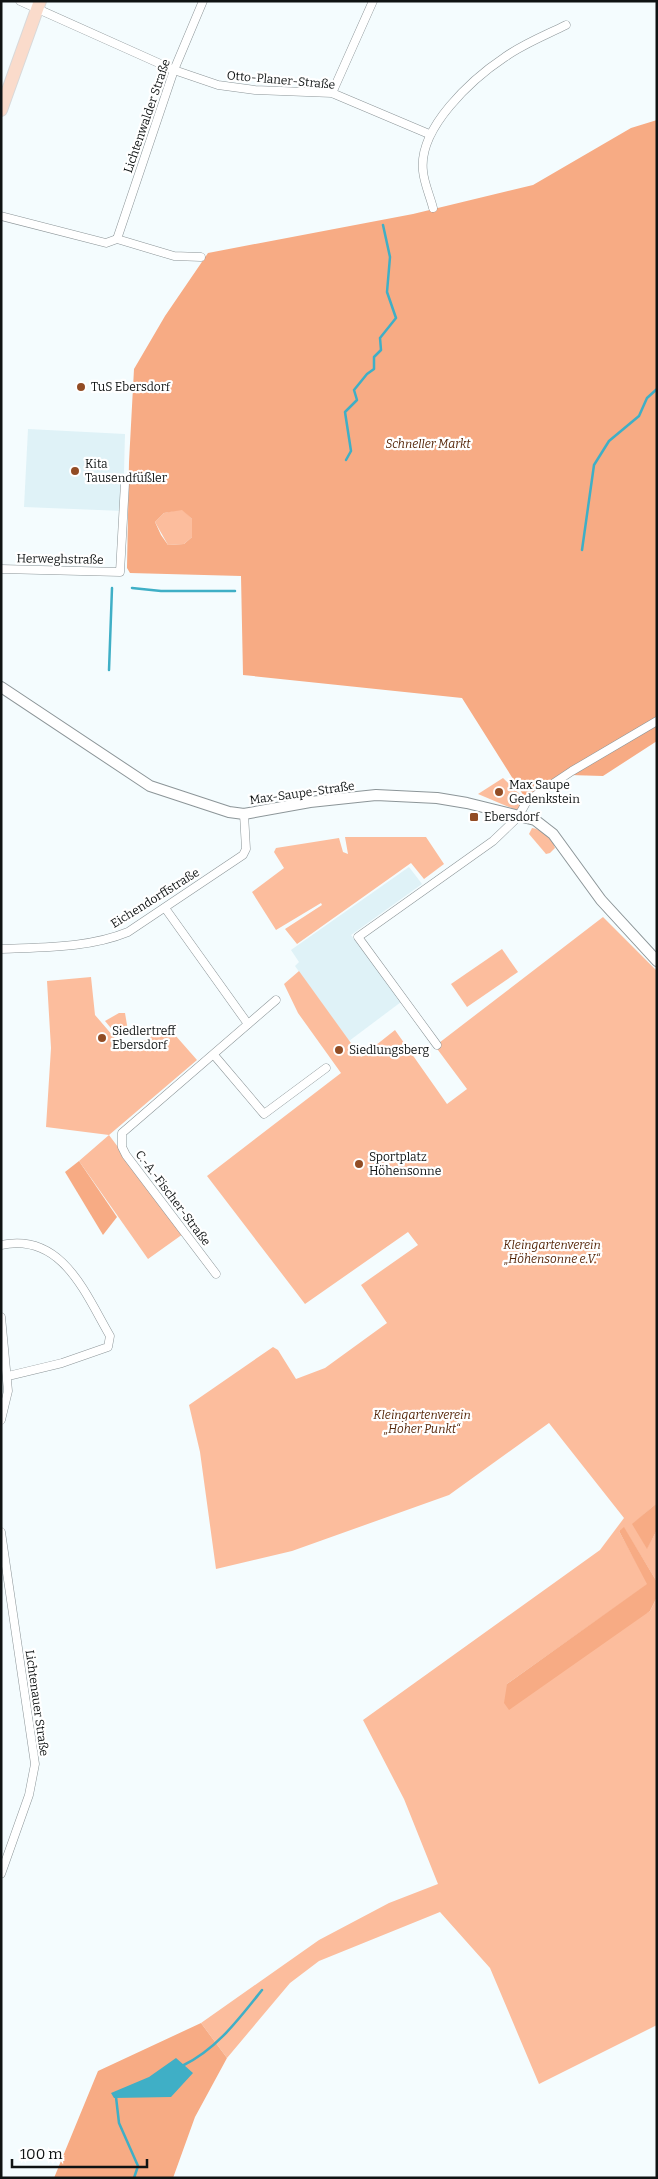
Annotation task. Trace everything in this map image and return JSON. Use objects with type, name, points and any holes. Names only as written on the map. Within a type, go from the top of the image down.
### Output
[{"type":"main road","points":[[1,110],[38,5]]},
{"type":"street","name":"Otto-Planer-Straße","points":[[20,1],[38,5],[174,70],[218,86],[255,90],[332,93],[429,134]]},
{"type":"street","name":"Lichtenwalder Straße","points":[[117,239],[174,70],[203,1]]},
{"type":"street","points":[[332,93],[373,1]]},
{"type":"street","points":[[433,208],[423,170],[429,134],[466,88],[505,56],[566,25]]},
{"type":"street","points":[[1,216],[106,242],[117,239],[174,256],[201,257]]},
{"type":"street","name":"Herweghstraße","points":[[1,569],[120,572],[125,483]]},
{"type":"street","name":"Max-Saupe-Straße","points":[[1,687],[150,786],[229,812],[244,814],[310,802],[376,795],[437,798],[467,803],[535,820],[552,834],[601,900],[657,961]]},
{"type":"street","points":[[437,1045],[358,937],[493,841],[518,817],[527,801],[657,721]]},
{"type":"street","name":"Eichendorffstraße","points":[[1,949],[108,940],[128,932],[243,855],[246,849],[244,814]]},
{"type":"street","points":[[165,908],[248,1024]]},
{"type":"street","name":"C.-A.-Fischer-Straße","points":[[216,1274],[122,1147],[122,1133],[276,1000]]},
{"type":"street","points":[[214,1055],[264,1114],[326,1068]]},
{"type":"street","points":[[1,1245],[14,1243],[38,1247],[63,1261],[110,1336],[108,1347],[62,1363],[8,1376]]},
{"type":"street","points":[[1,1317],[8,1376],[8,1390],[1,1420]]},
{"type":"street","name":"Lichtenauer Straße","points":[[1,1532],[35,1764],[28,1796],[1,1874]]},
{"type":"shaded area","name":"Kita Tausendfüßler","points":[[28,429],[125,434],[123,511],[24,507]]},
{"type":"shaded area","points":[[409,867],[422,884],[351,935],[401,1002],[349,1041],[295,966],[299,962],[291,950]]},
{"type":"green space","name":"Schneller Markt","points":[[657,120],[657,741],[603,776],[569,775],[527,801],[462,698],[243,675],[241,576],[130,573],[127,568],[129,462],[134,369],[165,316],[208,253],[413,214],[533,185],[631,128]],"holes":[[[182,510],[192,519],[192,537],[184,544],[168,545],[155,522],[164,513]]]},
{"type":"green space","points":[[182,509],[192,519],[192,537],[184,544],[168,545],[155,522],[164,513]]},
{"type":"green space","points":[[503,778],[527,801],[521,812],[478,794]]},
{"type":"green space","points":[[532,828],[543,832],[552,841],[555,848],[550,853],[546,854],[529,834]]},
{"type":"green space","points":[[345,837],[426,837],[444,864],[424,879],[411,863],[297,944],[285,929],[322,905],[321,903],[276,930],[252,892],[284,868],[274,852],[276,848],[339,838],[343,852],[348,854]]},
{"type":"green space","points":[[603,917],[657,971],[657,1503],[633,1524],[647,1548],[657,1530],[657,1582],[624,1528],[619,1531],[648,1584],[507,1684],[650,1611],[657,1597],[657,2025],[539,2084],[490,1968],[440,1912],[319,1961],[290,1983],[227,2058],[201,2023],[319,1940],[389,1903],[438,1884],[404,1799],[363,1720],[600,1550],[624,1518],[549,1423],[449,1495],[292,1551],[216,1569],[200,1452],[189,1405],[273,1347],[278,1350],[296,1379],[325,1368],[387,1323],[361,1285],[418,1245],[408,1232],[305,1304],[207,1176],[341,1073],[298,1013],[284,984],[299,971],[361,1057],[395,1030],[447,1104],[467,1089],[435,1046]]},
{"type":"green space","points":[[502,949],[518,972],[467,1007],[451,984]]},
{"type":"green space","points":[[91,977],[95,1015],[126,1051],[168,1027],[197,1060],[109,1135],[46,1127],[51,1048],[47,981]]},
{"type":"green space","points":[[119,1013],[125,1013],[128,1031],[121,1034],[115,1033],[105,1021]]},
{"type":"green space","points":[[109,1135],[183,1234],[148,1259],[79,1161]]},
{"type":"green space","points":[[79,1161],[117,1217],[103,1235],[65,1172]]},
{"type":"green space","points":[[657,1503],[657,1530],[647,1549],[632,1524]]},
{"type":"green space","points":[[624,1527],[657,1582],[657,1597],[650,1611],[509,1710],[504,1703],[507,1684],[647,1584],[619,1531]]},
{"type":"green space","points":[[201,2023],[227,2058],[195,2117],[173,2178],[54,2178],[98,2071]]},
{"type":"water","points":[[176,2058],[193,2073],[171,2097],[114,2098],[111,2093],[149,2077]]},
{"type":"waterway","points":[[346,460],[351,451],[345,412],[357,400],[354,390],[367,374],[374,369],[374,357],[381,350],[380,338],[396,318],[387,292],[390,257],[383,225]]},
{"type":"waterway","points":[[582,550],[594,465],[609,441],[639,416],[647,398],[657,389]]},
{"type":"waterway","points":[[109,670],[112,588]]},
{"type":"waterway","points":[[132,588],[161,591],[235,591]]},
{"type":"waterway","points":[[182,2066],[216,2043],[236,2023],[262,1990]]},
{"type":"waterway","points":[[116,2097],[119,2123],[138,2166],[134,2178]]},
{"type":"place","name":"TuS Ebersdorf","points":[[81,387]]},
{"type":"place","name":"Kita Tausendfüßler","points":[[75,471]]},
{"type":"place","name":"Max Saupe Gedenkstein","points":[[499,792]]},
{"type":"place","name":"Ebersdorf","points":[[474,817]]},
{"type":"place","name":"Siedlertreff Ebersdorf","points":[[102,1038]]},
{"type":"place","name":"Siedlungsberg","points":[[339,1050]]},
{"type":"place","name":"Sportplatz Höhensonne","points":[[359,1164]]},
{"type":"park label","name":"Kleingartenverein „Höhensonne e.V.“","points":[[552,1252]]},
{"type":"park label","name":"Kleingartenverein „Hoher Punkt“","points":[[422,1422]]}]
